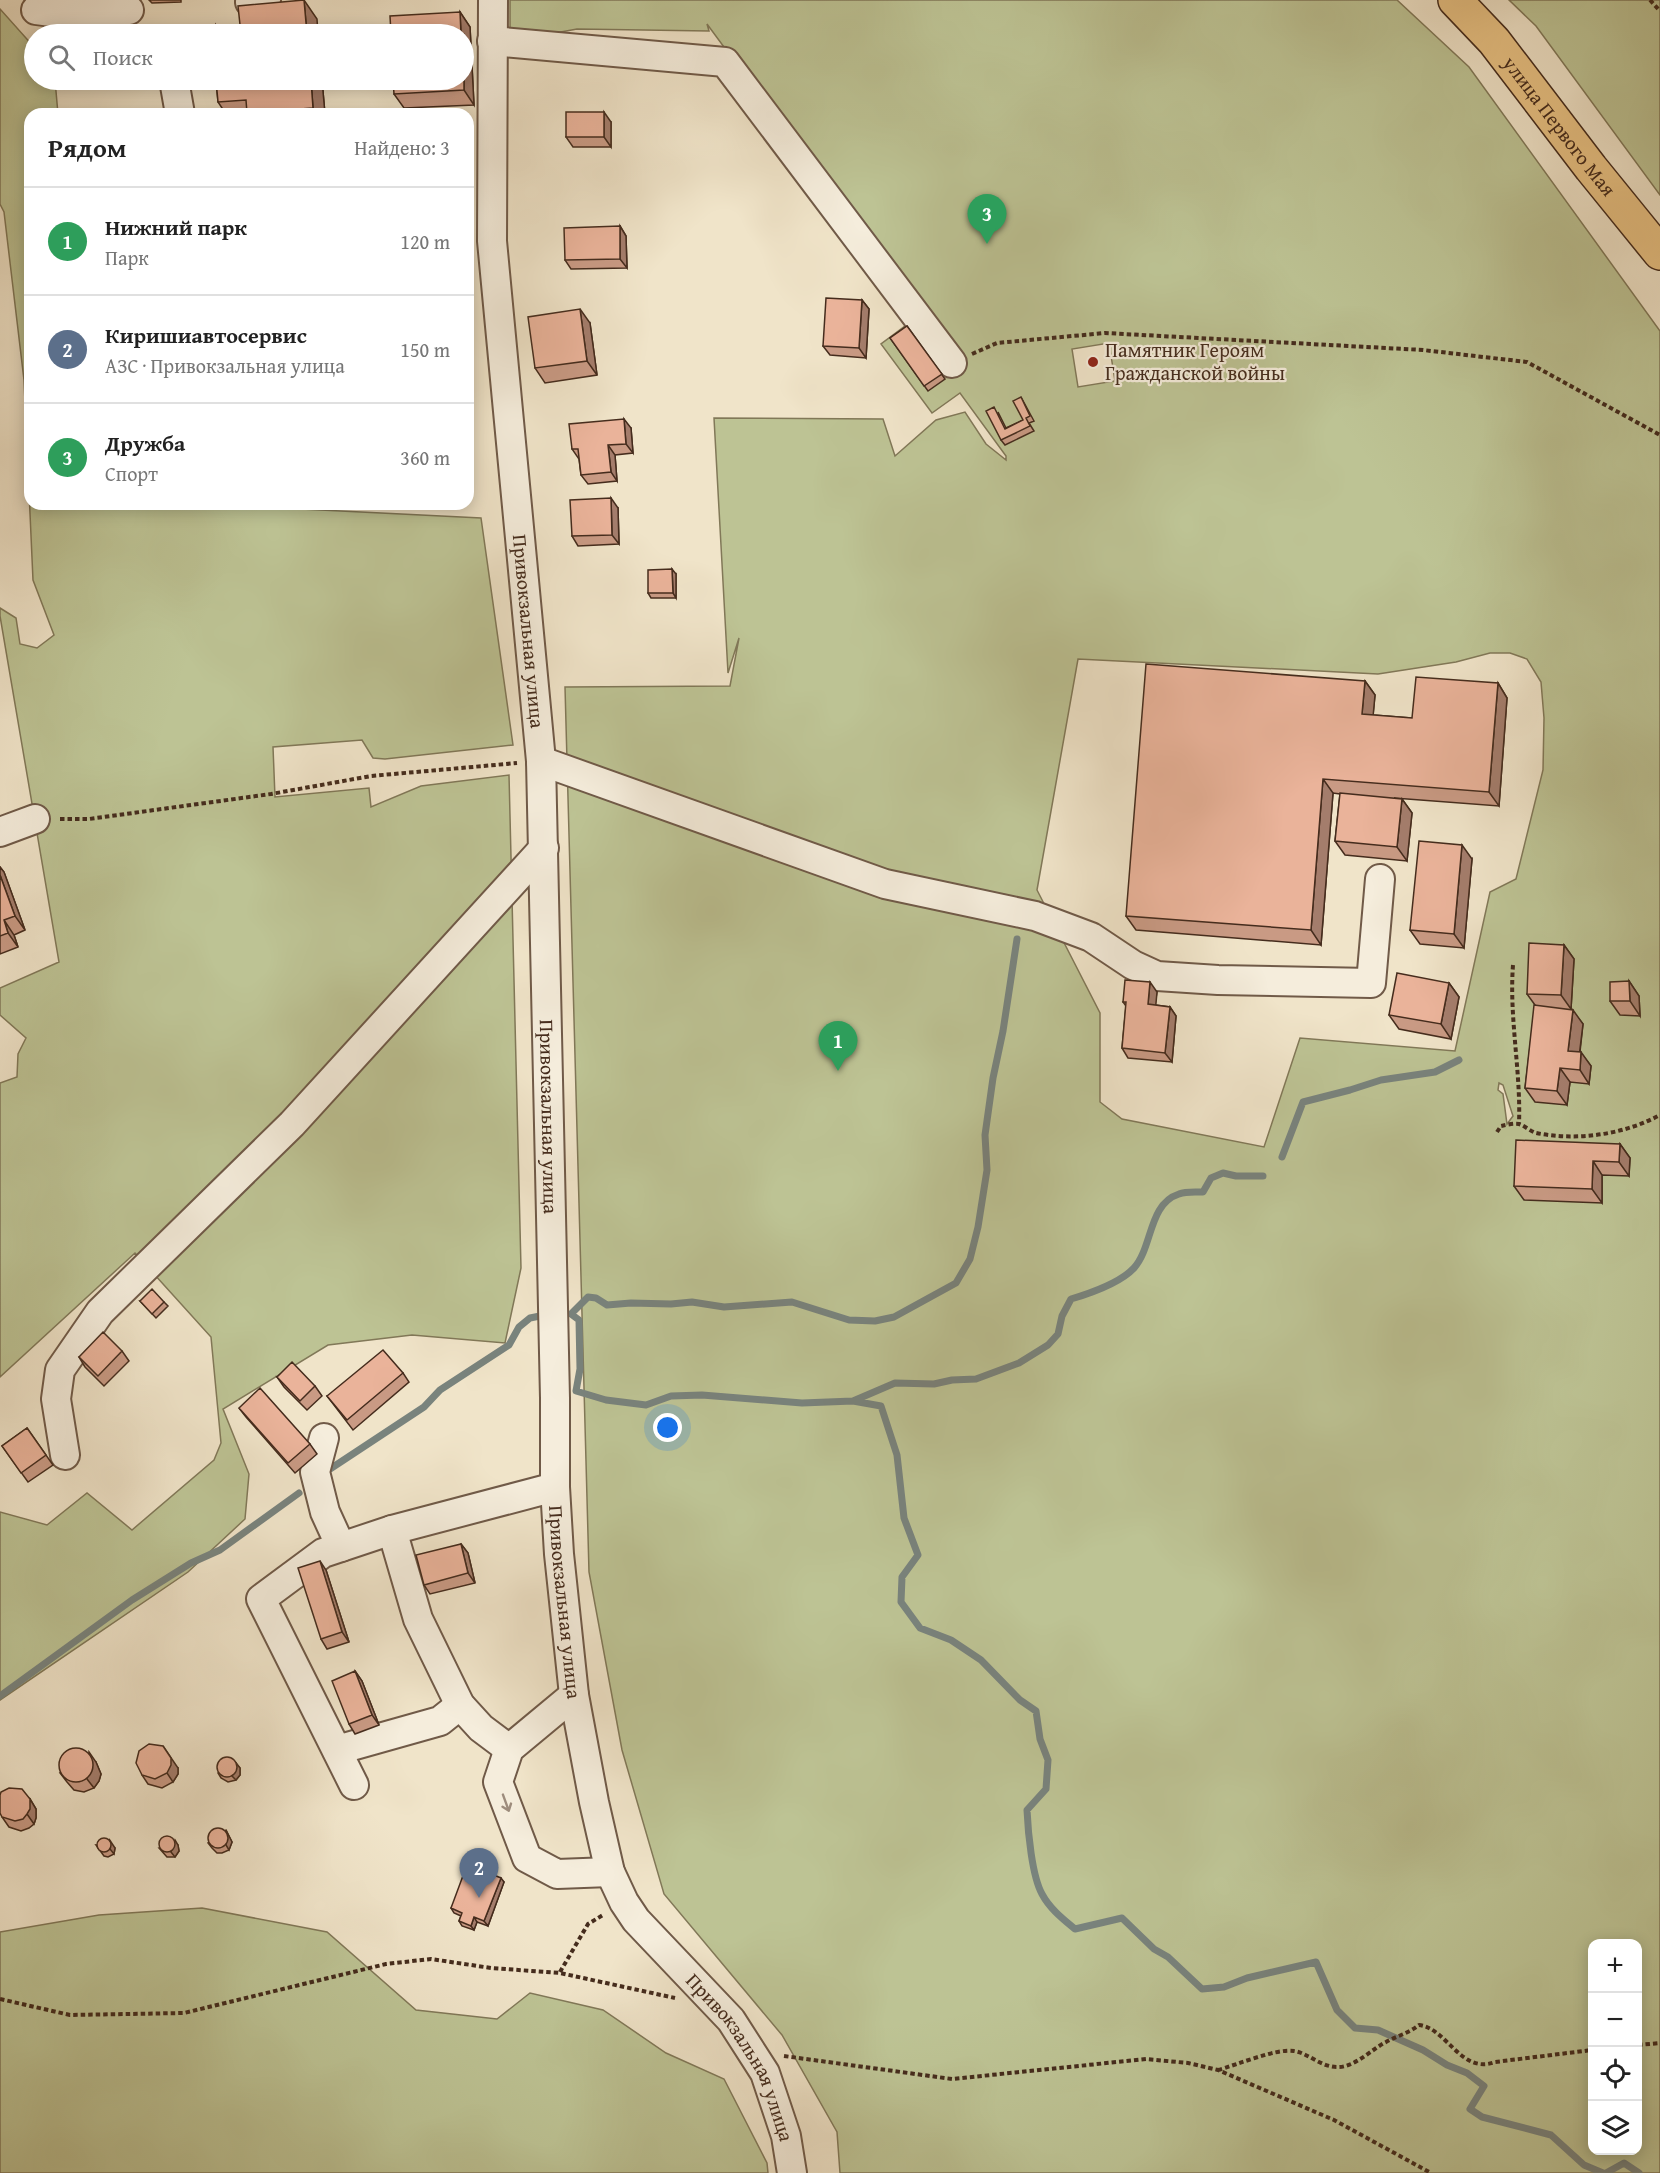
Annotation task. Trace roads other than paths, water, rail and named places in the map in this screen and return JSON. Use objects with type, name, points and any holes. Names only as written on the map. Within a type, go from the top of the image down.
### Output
[{"type":"main road","name":"улица Первого Мая","points":[[1455,0],[1494,42],[1660,253]]},
{"type":"street","name":"Привокзальная улица","points":[[493,0],[492,241],[541,761],[555,1487],[559,1554],[574,1695],[610,1872],[624,1902],[636,1920],[731,2020],[765,2073],[786,2136],[792,2173]]},
{"type":"street","points":[[39,15],[129,10]]},
{"type":"street","points":[[492,41],[725,62],[952,363]]},
{"type":"street","points":[[176,90],[179,108]]},
{"type":"street","points":[[541,761],[885,884],[1035,916],[1090,937],[1133,965],[1157,976],[1218,980],[1371,983],[1380,879]]},
{"type":"street","points":[[0,832],[35,819]]},
{"type":"street","points":[[65,1455],[56,1399],[60,1370],[100,1312],[292,1124],[543,848]]},
{"type":"street","points":[[324,1438],[315,1472],[325,1512],[340,1547]]},
{"type":"street","points":[[354,1785],[261,1599],[323,1553],[392,1530],[555,1487]]},
{"type":"street","points":[[392,1530],[418,1619],[460,1705],[482,1728],[509,1749]]},
{"type":"street","points":[[574,1695],[509,1749],[498,1782],[527,1858],[557,1874],[610,1872]]},
{"type":"street","points":[[337,1750],[440,1721],[460,1705]]},
{"type":"waterway","points":[[1017,939],[985,1135],[987,1170],[978,1227],[970,1259],[956,1283],[894,1317],[875,1321],[849,1320],[792,1302],[724,1307],[692,1302],[607,1305],[596,1298],[588,1297],[571,1314],[579,1320],[580,1369],[576,1391],[606,1400],[646,1405],[671,1396],[702,1395],[802,1403],[853,1401],[881,1406],[897,1455],[904,1518],[918,1555],[902,1577],[901,1602],[920,1628],[951,1640],[981,1660],[1020,1700],[1036,1711],[1040,1739],[1048,1760],[1046,1789],[1027,1810],[1028,1830],[1033,1865],[1039,1886],[1053,1909],[1075,1929],[1122,1918],[1154,1949],[1168,1957],[1202,1989],[1224,1987],[1247,1978],[1316,1962],[1337,2010],[1355,2028],[1378,2030],[1467,2073],[1484,2086],[1470,2109],[1482,2117],[1551,2135],[1584,2165],[1603,2173]]},
{"type":"waterway","points":[[1282,1157],[1303,1102],[1381,1080],[1435,1072],[1459,1060]]},
{"type":"waterway","points":[[853,1401],[895,1383],[934,1384],[952,1380],[976,1379],[1019,1363],[1048,1345],[1058,1334],[1062,1316],[1071,1299],[1113,1283],[1134,1268],[1145,1249],[1156,1216],[1169,1199],[1185,1192],[1203,1192],[1211,1178],[1223,1173],[1236,1176],[1263,1176]]},
{"type":"waterway","points":[[330,1469],[424,1407],[440,1390],[509,1345],[519,1327],[530,1318],[540,1316]]},
{"type":"waterway","points":[[0,1696],[132,1600],[191,1563],[220,1550],[299,1493]]},
{"type":"waterway","points":[[1606,2173],[1624,2163],[1639,2173]]},
{"type":"place","name":"Дружба","points":[[987,244]]},
{"type":"place","name":"Памятник Героям Гражданской войны","points":[[1093,362]]},
{"type":"place","name":"Нижний парк","points":[[838,1071]]},
{"type":"place","name":"Киришиавтосервис","points":[[479,1898]]}]
